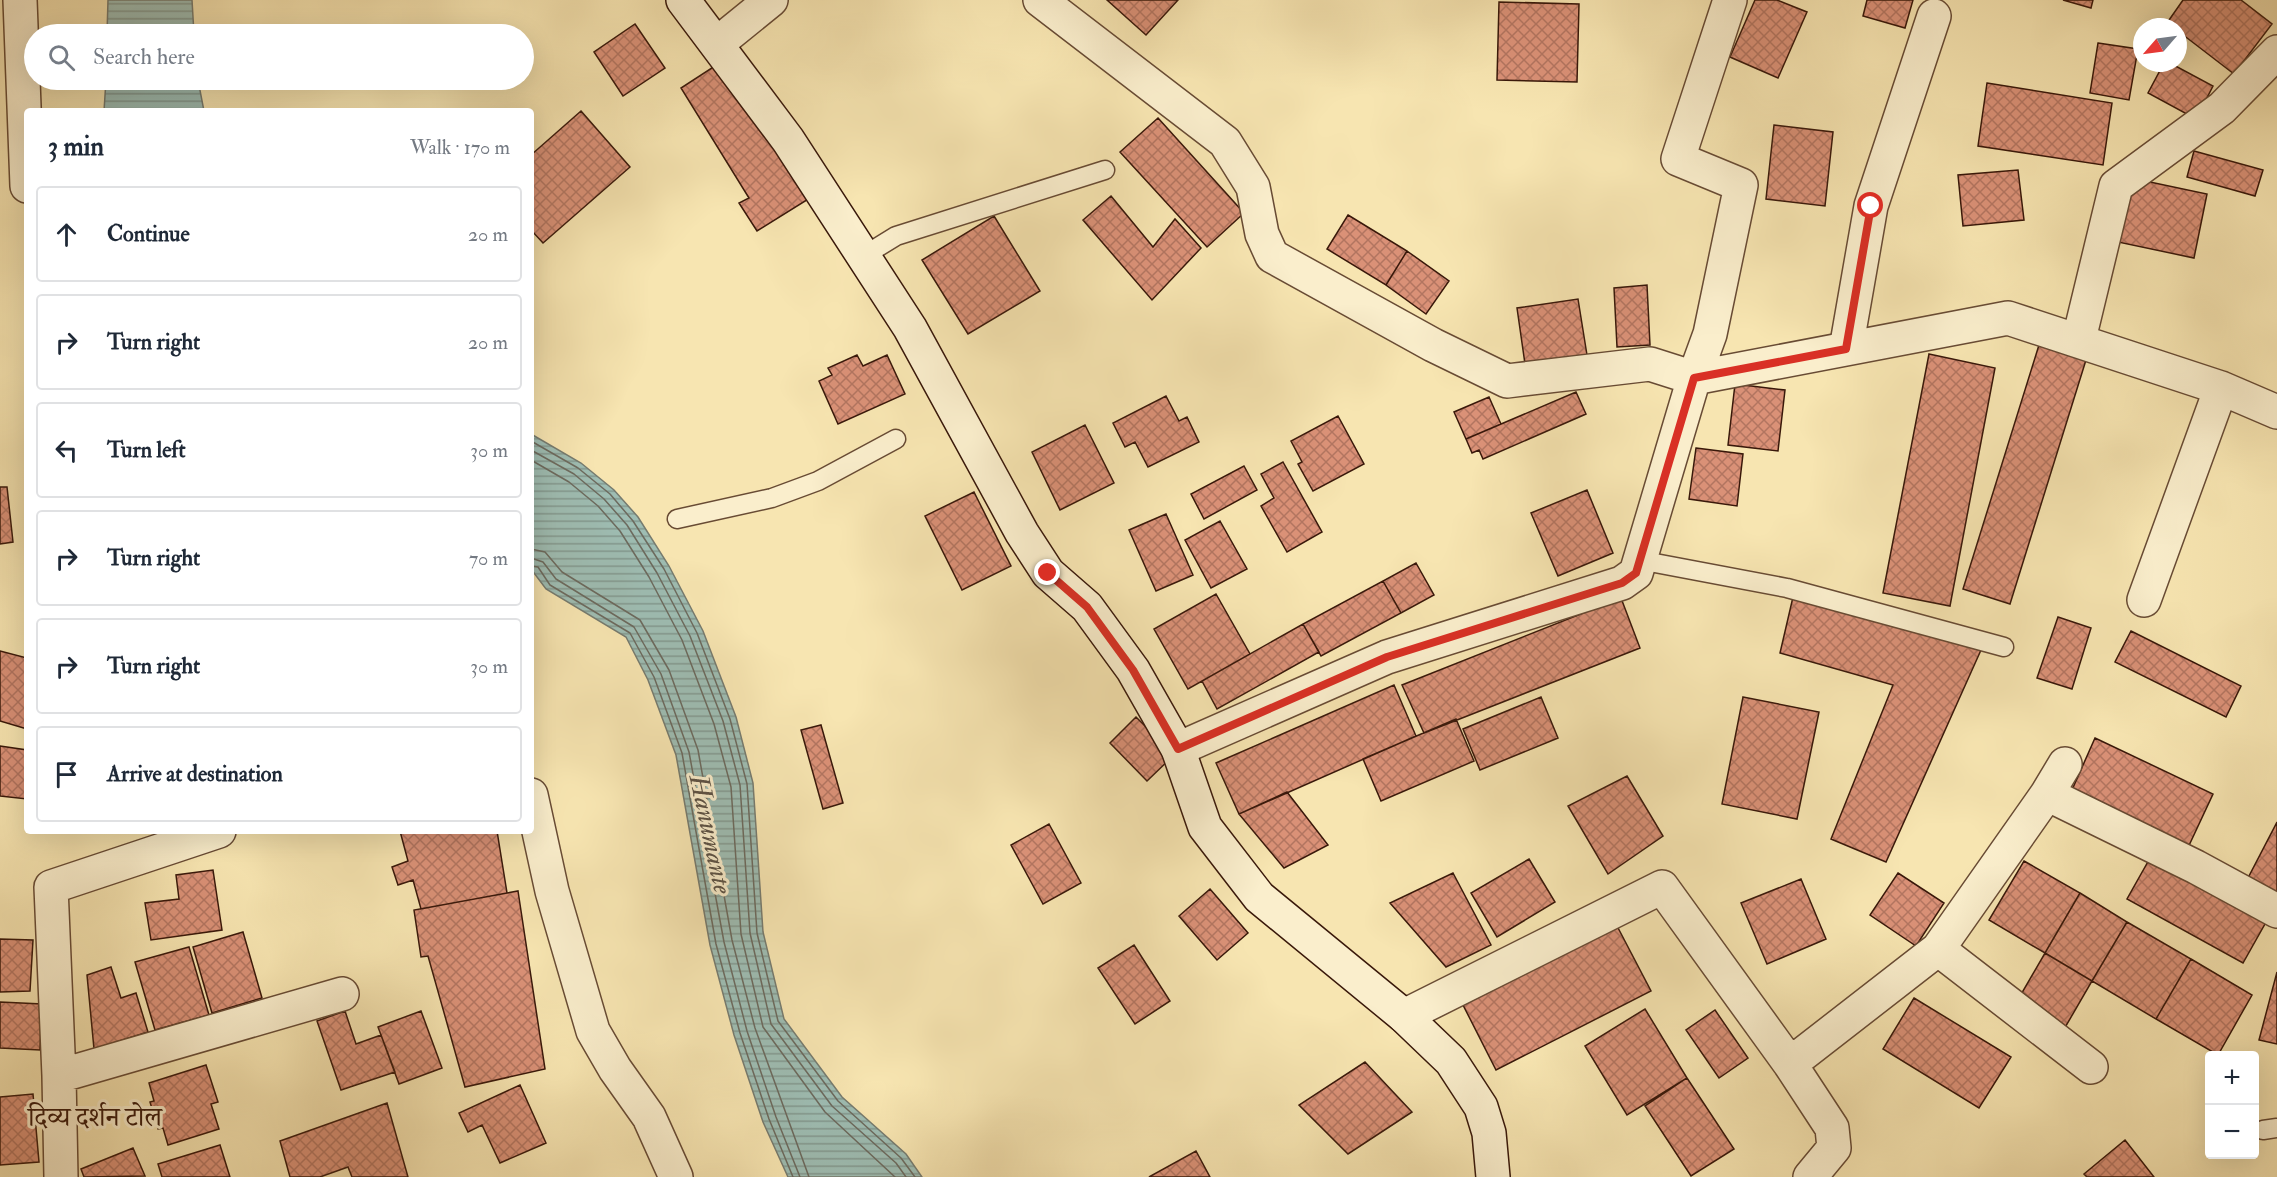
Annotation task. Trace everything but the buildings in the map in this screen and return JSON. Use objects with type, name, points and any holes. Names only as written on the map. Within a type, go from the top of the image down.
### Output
[{"type":"street","points":[[20,0],[24,108]]},
{"type":"street","points":[[683,0],[718,43],[788,140],[910,328],[1022,533],[1048,573],[1087,607],[1133,670],[1178,749],[1205,827],[1259,897],[1404,1016],[1452,1061],[1469,1084],[1481,1107],[1489,1133],[1493,1177]]},
{"type":"street","points":[[718,43],[771,0]]},
{"type":"street","points":[[1040,0],[1225,142],[1253,187],[1262,234],[1272,256],[1433,345],[1507,381],[1650,364],[1694,378],[2008,318],[2079,339],[2221,388],[2277,412]]},
{"type":"street","points":[[1178,749],[1387,657],[1622,583],[1636,573],[1694,378],[1710,334],[1741,185],[1678,159],[1730,0]]},
{"type":"street","points":[[1846,349],[1871,206],[1934,16]]},
{"type":"street","points":[[2079,339],[2116,186],[2222,108],[2277,52]]},
{"type":"street","points":[[2144,600],[2221,388]]},
{"type":"street","points":[[1790,1064],[1938,949],[2047,794],[2065,764]]},
{"type":"street","points":[[2047,794],[2196,867],[2277,911]]},
{"type":"street","points":[[534,809],[552,891],[593,1031],[615,1070],[649,1118],[676,1177]]},
{"type":"street","points":[[61,1177],[51,887],[210,834]]},
{"type":"street","points":[[1404,1016],[1662,887],[1790,1064],[1832,1128],[1834,1148],[1810,1177]]},
{"type":"street","points":[[1938,949],[2091,1067]]},
{"type":"street","points":[[59,1076],[342,994]]},
{"type":"lane","points":[[862,257],[896,236],[1105,170]]},
{"type":"lane","points":[[677,519],[772,498],[818,482],[896,440]]},
{"type":"lane","points":[[1639,560],[1787,588],[2004,647]]},
{"type":"water","points":[[108,0],[192,0],[193,24],[107,24]]},
{"type":"water","points":[[105,90],[200,90],[203,108],[104,108]]},
{"type":"water","name":"Hanumante","points":[[534,436],[581,463],[614,490],[638,517],[669,566],[703,631],[736,717],[753,783],[763,932],[784,1019],[842,1097],[906,1154],[922,1177],[788,1177],[763,1122],[734,1035],[710,945],[676,755],[648,680],[626,637],[546,589],[534,573]]},
{"type":"district","name":"दिव्य दर्शन टोल","points":[[95,1117]]},
{"type":"route","points":[[1048,573],[1087,607],[1133,670],[1178,749],[1387,657],[1622,583],[1636,573],[1694,378],[1846,349],[1871,206]]}]
